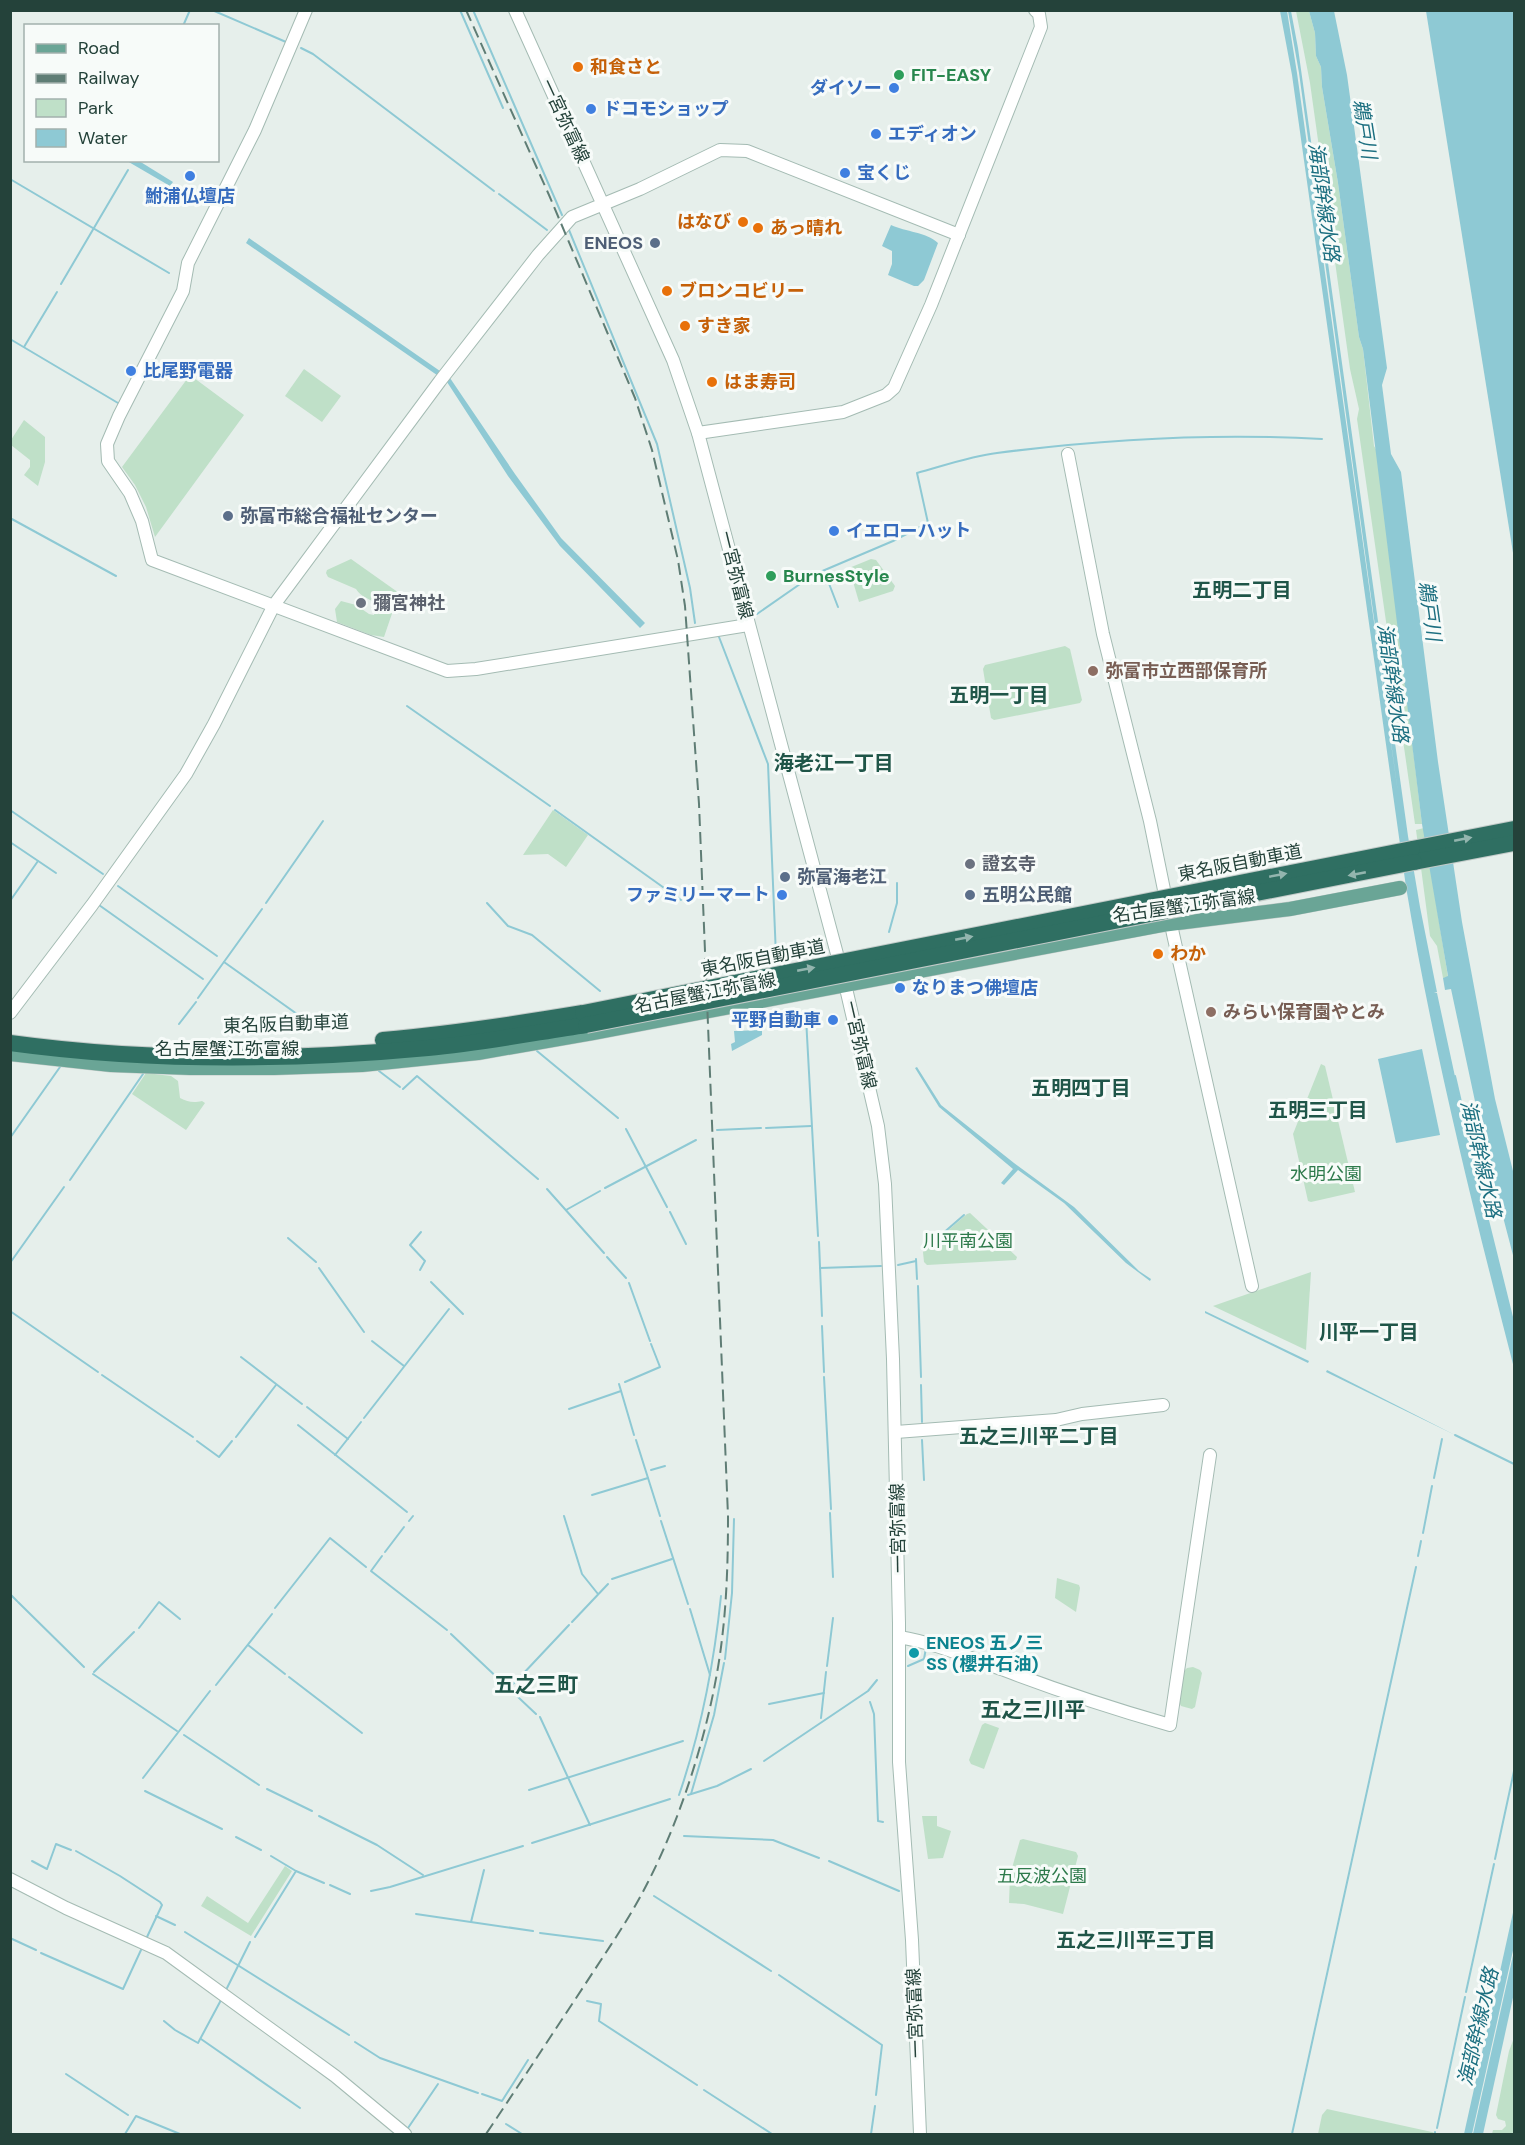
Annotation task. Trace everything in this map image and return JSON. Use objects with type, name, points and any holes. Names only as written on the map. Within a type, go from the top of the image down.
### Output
[{"type":"highway","name":"東名阪自動車道","points":[[10,1031],[117,1042],[194,1046],[276,1046],[429,1036],[505,1026],[1515,829]]},
{"type":"highway","name":"東名阪自動車道","points":[[10,1043],[139,1054],[276,1057],[430,1048],[620,1018],[1515,843]]},
{"type":"main road","name":"名古屋蟹江弥富線","points":[[10,1054],[111,1065],[274,1068],[362,1065],[478,1053],[1171,924],[1290,909],[1400,888]]},
{"type":"street","points":[[306,10],[255,130],[188,263],[183,291],[106,444],[108,461],[130,493],[142,521],[152,560],[431,666],[457,672],[748,625]]},
{"type":"street","name":"一宮弥富線","points":[[515,10],[673,360],[698,433],[845,984],[878,1126],[885,1185],[896,1432],[899,1762],[912,1940],[920,2134]]},
{"type":"street","points":[[698,433],[843,412],[886,394],[894,388],[959,235],[1041,27],[1039,14],[1035,10]]},
{"type":"street","points":[[10,1014],[186,774],[274,605],[444,376],[538,255],[572,217],[640,189],[720,150],[747,151],[959,235]]},
{"type":"street","points":[[1068,454],[1103,634],[1150,821],[1252,1286]]},
{"type":"street","points":[[896,1432],[1056,1420],[1082,1414],[1163,1406]]},
{"type":"street","points":[[899,1637],[952,1650],[1114,1709],[1170,1725],[1210,1455]]},
{"type":"street","points":[[10,1879],[66,1908],[166,1953],[335,2076],[405,2134]]},
{"type":"green space","points":[[1296,11],[1309,11],[1315,33],[1316,56],[1321,67],[1359,337],[1363,349],[1374,446],[1377,451],[1422,824],[1415,824],[1357,419],[1359,409],[1350,369],[1310,83]]},
{"type":"green space","points":[[304,369],[341,396],[322,422],[285,396]]},
{"type":"green space","points":[[190,375],[244,415],[155,537],[146,507],[135,485],[122,467]]},
{"type":"green space","points":[[24,420],[45,437],[45,462],[38,486],[24,475],[30,467],[30,460],[11,445],[11,440]]},
{"type":"green space","points":[[351,559],[399,593],[384,637],[371,635],[337,622],[335,609],[341,601],[356,605],[374,615],[376,604],[356,589],[328,577],[326,573],[327,570]]},
{"type":"green space","points":[[871,559],[876,560],[895,586],[893,591],[859,602],[849,568]]},
{"type":"green space","points":[[1065,646],[1070,649],[1082,700],[1080,703],[994,720],[991,718],[983,669],[985,665]]},
{"type":"green space","points":[[553,810],[588,835],[566,867],[548,854],[523,855]]},
{"type":"green space","points":[[1424,828],[1448,977],[1443,978],[1437,946],[1430,936],[1416,830]]},
{"type":"green space","name":"水明公園","points":[[1321,1064],[1325,1066],[1355,1192],[1311,1202],[1308,1201],[1293,1134]]},
{"type":"green space","points":[[146,1073],[171,1076],[178,1081],[180,1098],[205,1103],[186,1130],[132,1094]]},
{"type":"green space","name":"川平南公園","points":[[970,1213],[1017,1257],[1016,1260],[927,1265],[924,1262],[923,1252]]},
{"type":"green space","points":[[1311,1272],[1306,1350],[1213,1306]]},
{"type":"green space","points":[[1057,1578],[1079,1585],[1076,1612],[1055,1598]]},
{"type":"green space","points":[[1193,1667],[1202,1673],[1195,1707],[1192,1709],[1181,1706],[1179,1702],[1184,1671]]},
{"type":"green space","points":[[985,1723],[999,1728],[984,1769],[971,1764],[969,1760],[982,1725]]},
{"type":"green space","points":[[922,1816],[937,1816],[937,1826],[951,1831],[943,1858],[928,1859]]},
{"type":"green space","name":"五反波公園","points":[[1020,1840],[1076,1852],[1078,1856],[1063,1914],[1024,1904],[1009,1903],[1010,1875]]},
{"type":"green space","points":[[285,1866],[292,1871],[251,1936],[201,1906],[207,1896],[248,1923]]},
{"type":"green space","points":[[1514,2038],[1514,2134],[1492,2134],[1493,2130],[1502,2130],[1506,2126],[1505,2121],[1498,2119],[1496,2115],[1509,2051]]},
{"type":"green space","points":[[1327,2109],[1437,2134],[1318,2134],[1322,2115]]},
{"type":"water","points":[[1280,11],[1287,11],[1297,73],[1398,793],[1299,73],[1288,11],[1291,11],[1298,48],[1408,836],[1437,992],[1434,993],[1437,993],[1465,1123],[1514,1321],[1514,1368],[1441,1068],[1406,887],[1292,75]]},
{"type":"water","points":[[1309,11],[1334,11],[1347,75],[1387,368],[1382,385],[1391,454],[1401,472],[1438,762],[1462,922],[1495,1099],[1514,1175],[1514,1259],[1485,1148],[1451,989],[1445,990],[1443,978],[1448,976],[1422,824],[1363,349],[1359,337],[1321,67],[1316,56],[1315,33]]},
{"type":"water","points":[[1426,11],[1514,11],[1514,559]]},
{"type":"water","points":[[129,162],[141,162],[173,182],[170,186]]},
{"type":"water","points":[[891,225],[928,237],[938,243],[924,280],[918,286],[888,275],[892,264],[892,251],[882,246]]},
{"type":"water","points":[[249,238],[450,378],[561,538],[645,623],[640,628],[560,546],[508,476],[447,382],[246,243]]},
{"type":"water","points":[[762,1030],[762,1035],[732,1051],[731,1044],[735,1042],[734,1031]]},
{"type":"water","points":[[1422,1049],[1440,1135],[1396,1143],[1378,1059]]},
{"type":"water","points":[[917,1067],[941,1105],[1074,1207],[1139,1271],[1151,1279],[1150,1281],[1126,1263],[1064,1203],[1018,1170],[1004,1185],[1001,1183],[1013,1169],[939,1107],[915,1068]]},
{"type":"water","points":[[1205,1311],[1309,1361],[1308,1363]]},
{"type":"water","points":[[1327,1370],[1457,1436],[1326,1372]]},
{"type":"water","points":[[1514,1908],[1514,1946],[1472,2134],[1464,2134]]},
{"type":"water","points":[[1514,1951],[1514,1993],[1483,2134],[1473,2134]]},
{"type":"waterway","points":[[184,24],[190,10]]},
{"type":"waterway","points":[[212,10],[286,42]]},
{"type":"waterway","points":[[460,10],[503,108]]},
{"type":"waterway","points":[[473,10],[562,215]]},
{"type":"waterway","points":[[301,48],[313,54],[494,191]]},
{"type":"waterway","points":[[61,284],[128,170]]},
{"type":"waterway","points":[[10,179],[169,273]]},
{"type":"waterway","points":[[499,194],[547,230]]},
{"type":"waterway","points":[[569,230],[657,444],[690,588],[695,623]]},
{"type":"waterway","points":[[24,347],[57,292]]},
{"type":"waterway","points":[[10,339],[118,403]]},
{"type":"waterway","points":[[757,614],[813,575],[893,541],[928,523],[917,473],[987,454],[1078,444],[1200,437],[1322,439]]},
{"type":"waterway","points":[[10,518],[116,576]]},
{"type":"waterway","points":[[828,581],[838,607]]},
{"type":"waterway","points":[[719,637],[768,764],[776,956]]},
{"type":"waterway","points":[[407,706],[550,806]]},
{"type":"waterway","points":[[10,810],[103,874]]},
{"type":"waterway","points":[[555,810],[681,900]]},
{"type":"waterway","points":[[266,903],[323,821]]},
{"type":"waterway","points":[[10,842],[56,873]]},
{"type":"waterway","points":[[10,901],[38,861]]},
{"type":"waterway","points":[[889,932],[897,903],[897,883]]},
{"type":"waterway","points":[[118,886],[217,956]]},
{"type":"waterway","points":[[487,903],[508,926],[532,935],[600,991]]},
{"type":"waterway","points":[[99,905],[203,979]]},
{"type":"waterway","points":[[198,998],[262,909]]},
{"type":"waterway","points":[[224,962],[311,1024]]},
{"type":"waterway","points":[[179,1024],[196,1002]]},
{"type":"waterway","points":[[806,1018],[818,1236]]},
{"type":"waterway","points":[[537,1051],[618,1118]]},
{"type":"waterway","points":[[10,1138],[60,1067]]},
{"type":"waterway","points":[[379,1071],[400,1087]]},
{"type":"waterway","points":[[70,1180],[143,1074]]},
{"type":"waterway","points":[[403,1089],[417,1076],[538,1179]]},
{"type":"waterway","name":"海部幹線水路","points":[[1455,1076],[1476,1167]]},
{"type":"waterway","points":[[766,1128],[811,1126]]},
{"type":"waterway","points":[[717,1130],[761,1128]]},
{"type":"waterway","points":[[626,1129],[667,1207]]},
{"type":"waterway","points":[[605,1188],[696,1140]]},
{"type":"waterway","points":[[10,1263],[64,1187]]},
{"type":"waterway","points":[[547,1189],[604,1253]]},
{"type":"waterway","points":[[566,1210],[600,1191]]},
{"type":"waterway","points":[[670,1212],[686,1244]]},
{"type":"waterway","points":[[926,1248],[964,1215]]},
{"type":"waterway","points":[[420,1270],[425,1261],[410,1245],[421,1232]]},
{"type":"waterway","points":[[288,1238],[316,1262]]},
{"type":"waterway","points":[[819,1242],[822,1316]]},
{"type":"waterway","points":[[607,1257],[626,1278]]},
{"type":"waterway","points":[[916,1259],[917,1279]]},
{"type":"waterway","points":[[898,1265],[916,1261]]},
{"type":"waterway","points":[[820,1268],[881,1266]]},
{"type":"waterway","points":[[319,1268],[364,1332]]},
{"type":"waterway","points":[[431,1282],[463,1314]]},
{"type":"waterway","points":[[629,1283],[650,1341]]},
{"type":"waterway","points":[[918,1286],[921,1377]]},
{"type":"waterway","points":[[364,1418],[449,1309]]},
{"type":"waterway","points":[[10,1311],[98,1372]]},
{"type":"waterway","points":[[822,1326],[824,1372]]},
{"type":"waterway","points":[[372,1341],[404,1366]]},
{"type":"waterway","points":[[625,1382],[660,1367],[651,1344]]},
{"type":"waterway","points":[[241,1357],[302,1404]]},
{"type":"waterway","points":[[102,1375],[193,1437]]},
{"type":"waterway","points":[[824,1377],[831,1509]]},
{"type":"waterway","points":[[619,1384],[634,1435]]},
{"type":"waterway","points":[[236,1437],[276,1385]]},
{"type":"waterway","points":[[921,1385],[922,1422]]},
{"type":"waterway","points":[[569,1409],[621,1391]]},
{"type":"waterway","points":[[307,1407],[348,1439]]},
{"type":"waterway","points":[[335,1455],[361,1422]]},
{"type":"waterway","points":[[298,1425],[407,1512]]},
{"type":"waterway","points":[[1455,1435],[1514,1464]]},
{"type":"waterway","points":[[1434,1478],[1442,1439]]},
{"type":"waterway","points":[[636,1440],[660,1516]]},
{"type":"waterway","points":[[922,1440],[924,1480]]},
{"type":"waterway","points":[[197,1441],[219,1457],[232,1441]]},
{"type":"waterway","points":[[651,1470],[665,1466]]},
{"type":"waterway","points":[[592,1495],[648,1478]]},
{"type":"waterway","points":[[1423,1533],[1432,1486]]},
{"type":"waterway","points":[[830,1513],[833,1577]]},
{"type":"waterway","points":[[409,1521],[413,1516]]},
{"type":"waterway","points":[[564,1516],[582,1574],[598,1594]]},
{"type":"waterway","points":[[725,1659],[732,1593],[734,1519]]},
{"type":"waterway","points":[[661,1521],[688,1604]]},
{"type":"waterway","points":[[385,1552],[404,1527]]},
{"type":"waterway","points":[[275,1608],[330,1538],[366,1567]]},
{"type":"waterway","points":[[1418,1556],[1421,1541]]},
{"type":"waterway","points":[[382,1556],[371,1571],[447,1630]]},
{"type":"waterway","points":[[612,1579],[672,1559]]},
{"type":"waterway","points":[[1292,2134],[1416,1567]]},
{"type":"waterway","points":[[572,1622],[608,1584]]},
{"type":"waterway","points":[[10,1594],[17,1601]]},
{"type":"waterway","points":[[679,1795],[706,1697],[721,1596]]},
{"type":"waterway","points":[[18,1602],[84,1667]]},
{"type":"waterway","points":[[139,1628],[159,1602],[180,1619]]},
{"type":"waterway","points":[[690,1609],[710,1675]]},
{"type":"waterway","points":[[216,1685],[272,1614]]},
{"type":"waterway","points":[[827,1666],[833,1618]]},
{"type":"waterway","points":[[521,1676],[569,1625]]},
{"type":"waterway","points":[[94,1672],[134,1632]]},
{"type":"waterway","points":[[451,1634],[536,1714]]},
{"type":"waterway","points":[[248,1645],[285,1674]]},
{"type":"waterway","points":[[908,1666],[924,1659],[926,1648]]},
{"type":"waterway","points":[[691,1794],[714,1715],[724,1663]]},
{"type":"waterway","points":[[821,1718],[826,1672]]},
{"type":"waterway","points":[[93,1674],[177,1731]]},
{"type":"waterway","points":[[289,1677],[362,1733]]},
{"type":"waterway","points":[[509,1688],[518,1679]]},
{"type":"waterway","points":[[764,1761],[868,1691],[877,1680]]},
{"type":"waterway","points":[[143,1778],[210,1691]]},
{"type":"waterway","points":[[769,1704],[824,1693]]},
{"type":"waterway","points":[[870,1702],[874,1714],[878,1821],[883,1822]]},
{"type":"waterway","points":[[540,1717],[590,1825]]},
{"type":"waterway","points":[[184,1735],[259,1785]]},
{"type":"waterway","points":[[529,1790],[683,1741]]},
{"type":"waterway","points":[[688,1795],[717,1786],[751,1769]]},
{"type":"waterway","points":[[1495,1859],[1514,1771]]},
{"type":"waterway","points":[[267,1789],[312,1811]]},
{"type":"waterway","points":[[145,1791],[222,1829]]},
{"type":"waterway","points":[[532,1843],[670,1799]]},
{"type":"waterway","points":[[319,1816],[377,1845],[423,1875]]},
{"type":"waterway","points":[[684,1836],[773,1840],[819,1858]]},
{"type":"waterway","points":[[236,1837],[261,1850]]},
{"type":"waterway","points":[[32,1861],[47,1869],[56,1844],[71,1850]]},
{"type":"waterway","points":[[371,1891],[523,1846]]},
{"type":"waterway","points":[[76,1851],[160,1902],[162,1905],[147,1937]]},
{"type":"waterway","points":[[255,1937],[296,1871],[271,1856]]},
{"type":"waterway","points":[[829,1861],[899,1891]]},
{"type":"waterway","name":"海部幹線水路","points":[[1466,1992],[1494,1864]]},
{"type":"waterway","points":[[471,1922],[484,1870]]},
{"type":"waterway","points":[[296,1871],[324,1883]]},
{"type":"waterway","points":[[330,1885],[350,1894]]},
{"type":"waterway","points":[[654,1896],[771,1971]]},
{"type":"waterway","points":[[416,1914],[533,1931]]},
{"type":"waterway","points":[[156,1916],[175,1925]]},
{"type":"waterway","points":[[185,1932],[349,2035]]},
{"type":"waterway","points":[[540,1933],[603,1941]]},
{"type":"waterway","points":[[10,1938],[36,1950]]},
{"type":"waterway","points":[[227,1988],[250,1942]]},
{"type":"waterway","points":[[41,1953],[123,1989],[141,1950]]},
{"type":"waterway","points":[[779,1975],[882,2045],[876,2095]]},
{"type":"waterway","name":"海部幹線水路","points":[[1437,2128],[1465,1997]]},
{"type":"waterway","points":[[164,2021],[198,2043],[221,2000]]},
{"type":"waterway","points":[[587,2001],[601,2004],[599,2021],[697,2085]]},
{"type":"waterway","points":[[201,2039],[300,2108]]},
{"type":"waterway","points":[[355,2042],[380,2058],[478,2093]]},
{"type":"waterway","points":[[482,2094],[502,2101],[528,2060]]},
{"type":"waterway","points":[[66,2074],[128,2115]]},
{"type":"waterway","points":[[408,2128],[438,2084]]},
{"type":"waterway","points":[[704,2090],[772,2134]]},
{"type":"waterway","points":[[871,2134],[875,2106]]},
{"type":"waterway","points":[[125,2134],[136,2116],[180,2134]]},
{"type":"waterway","points":[[506,2124],[522,2134]]},
{"type":"railway","points":[[466,10],[549,195],[635,398],[652,450],[678,560],[685,606],[699,804],[728,1516],[726,1593],[718,1669],[704,1732],[685,1795],[661,1855],[626,1922],[486,2134]]},
{"type":"place","name":"和食さと","points":[[578,67]]},
{"type":"place","name":"FIT-EASY","points":[[899,75]]},
{"type":"place","name":"ダイソー","points":[[894,88]]},
{"type":"place","name":"ドコモショップ","points":[[591,109]]},
{"type":"place","name":"エディオン","points":[[876,134]]},
{"type":"place","name":"宝くじ","points":[[845,173]]},
{"type":"place","name":"鮒浦仏壇店","points":[[190,176]]},
{"type":"place","name":"はなび","points":[[743,222]]},
{"type":"place","name":"あっ晴れ","points":[[758,228]]},
{"type":"place","name":"ENEOS","points":[[655,243]]},
{"type":"place","name":"ブロンコビリー","points":[[667,291]]},
{"type":"place","name":"すき家","points":[[685,326]]},
{"type":"place","name":"比尾野電器","points":[[131,371]]},
{"type":"place","name":"はま寿司","points":[[712,382]]},
{"type":"place","name":"弥富市総合福祉センター","points":[[228,516]]},
{"type":"place","name":"イエローハット","points":[[834,531]]},
{"type":"place","name":"BurnesStyle","points":[[771,576]]},
{"type":"place","name":"彌宮神社","points":[[361,603]]},
{"type":"place","name":"弥富市立西部保育所","points":[[1093,671]]},
{"type":"place","name":"證玄寺","points":[[970,864]]},
{"type":"place","name":"弥富海老江","points":[[785,877]]},
{"type":"place","name":"ファミリーマート","points":[[782,895]]},
{"type":"place","name":"五明公民館","points":[[970,895]]},
{"type":"place","name":"わか","points":[[1158,954]]},
{"type":"place","name":"なりまつ佛壇店","points":[[900,988]]},
{"type":"place","name":"みらい保育園やとみ","points":[[1211,1012]]},
{"type":"place","name":"平野自動車","points":[[833,1020]]},
{"type":"place","name":"ENEOS 五ノ三 SS (櫻井石油)","points":[[914,1653]]},
{"type":"district","name":"五明二丁目","points":[[1242,590]]},
{"type":"district","name":"五明一丁目","points":[[999,695]]},
{"type":"district","name":"海老江一丁目","points":[[834,763]]},
{"type":"district","name":"五明四丁目","points":[[1081,1088]]},
{"type":"district","name":"五明三丁目","points":[[1318,1110]]},
{"type":"district","name":"川平一丁目","points":[[1369,1332]]},
{"type":"district","name":"五之三川平二丁目","points":[[1039,1436]]},
{"type":"district","name":"五之三町","points":[[536,1685]]},
{"type":"district","name":"五之三川平","points":[[1033,1710]]},
{"type":"district","name":"五之三川平三丁目","points":[[1136,1940]]},
{"type":"water label","name":"鵜戸川","points":[[1365,129]]},
{"type":"water label","name":"鵜戸川","points":[[1430,611]]}]
